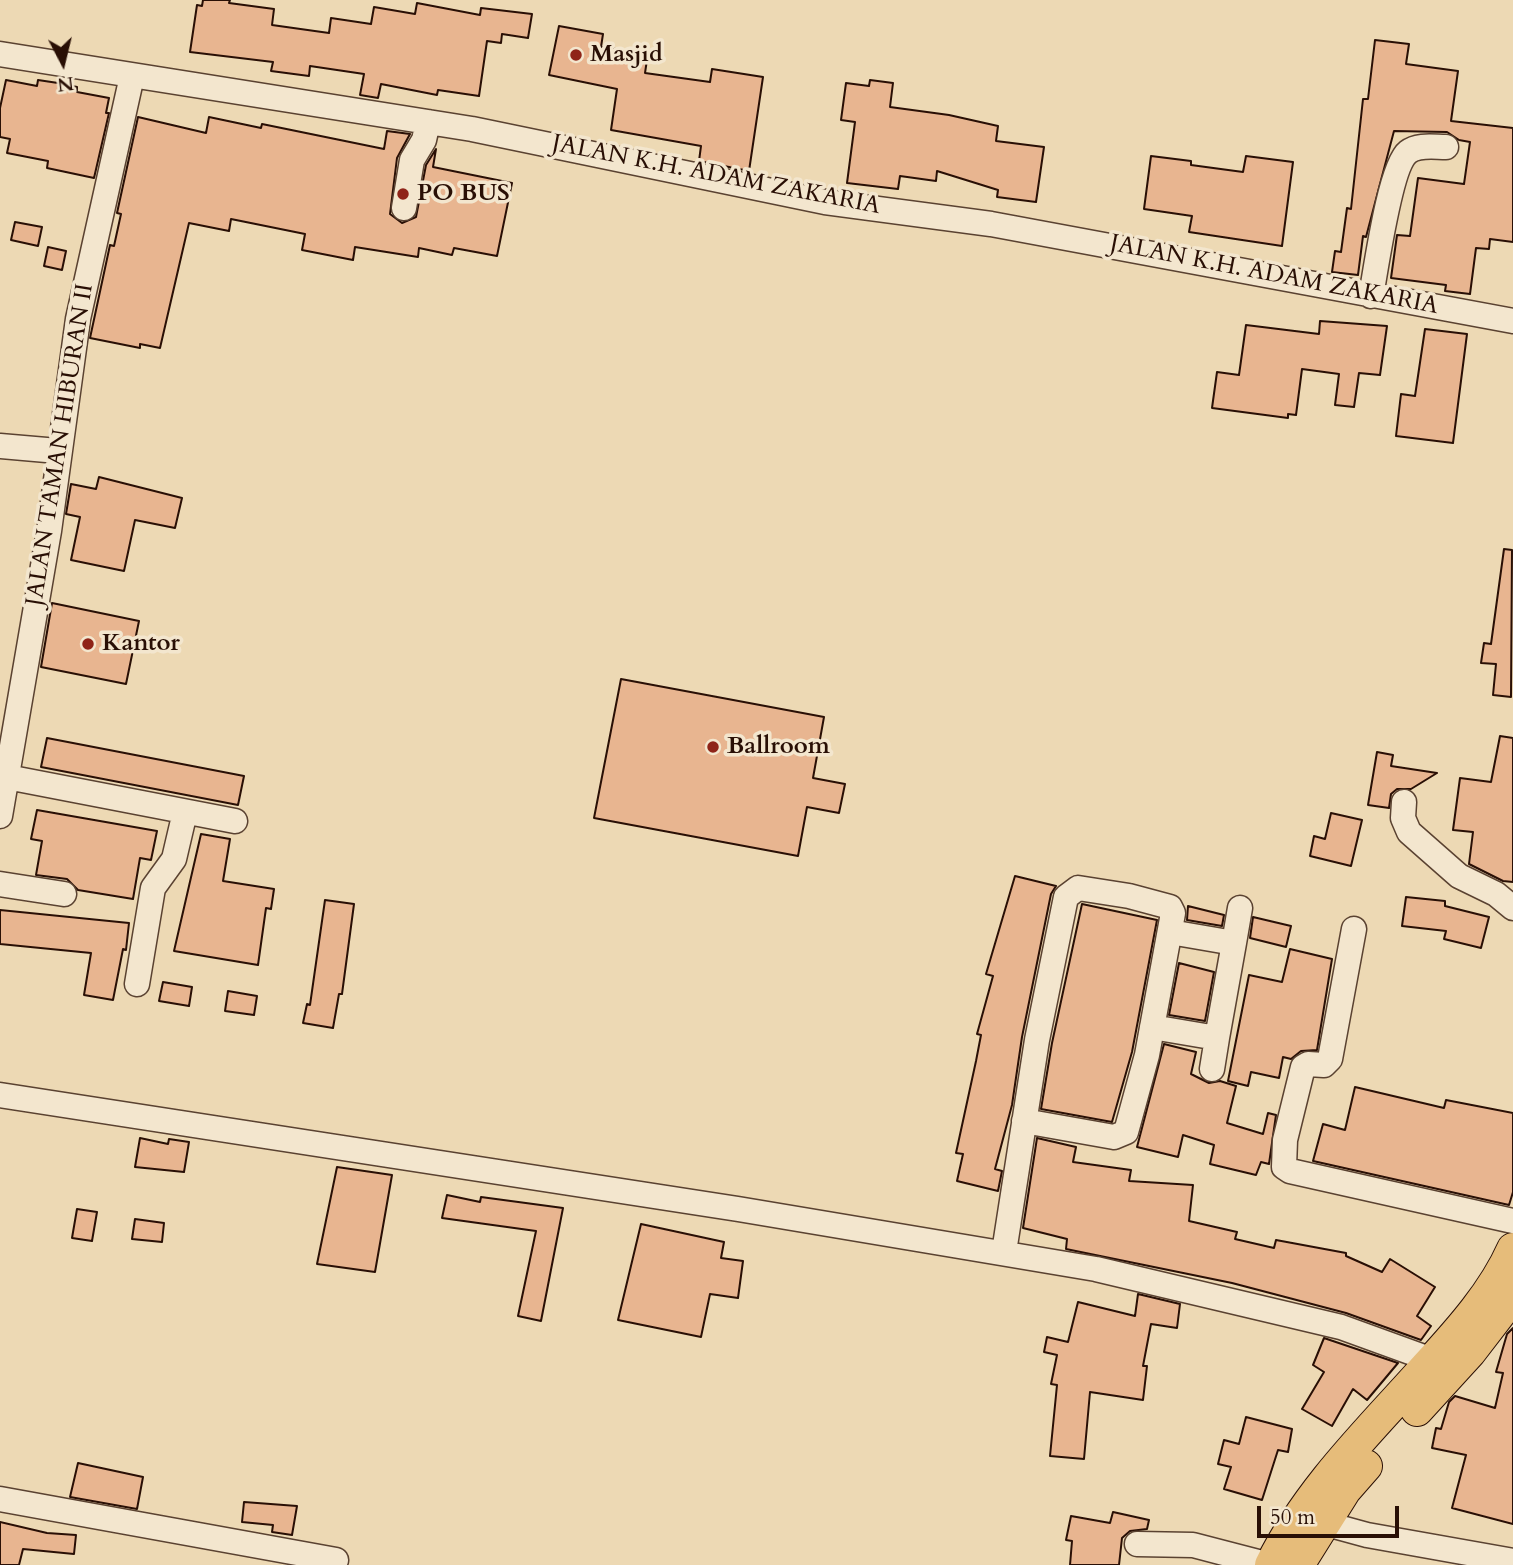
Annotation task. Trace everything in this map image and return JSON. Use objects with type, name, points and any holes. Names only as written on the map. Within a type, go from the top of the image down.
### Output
[{"type":"main road","points":[[1271,1565],[1303,1509],[1432,1360],[1490,1288],[1513,1249]]},
{"type":"main road","points":[[1298,1565],[1345,1490],[1470,1352],[1513,1296]]},
{"type":"street","name":"JALAN K.H. ADAM ZAKARIA","points":[[0,54],[537,141],[825,202],[992,224],[1513,321]]},
{"type":"street","name":"JALAN TAMAN HIBURAN II","points":[[0,816],[49,531],[58,451],[86,280],[132,76]]},
{"type":"street","points":[[404,208],[412,160],[424,139],[428,122]]},
{"type":"street","points":[[1371,296],[1393,185],[1402,160],[1409,151],[1419,148],[1446,147]]},
{"type":"street","points":[[0,446],[58,451]]},
{"type":"street","points":[[7,777],[235,821]]},
{"type":"street","points":[[1404,803],[1403,818],[1409,832],[1459,876],[1496,894],[1513,908]]},
{"type":"street","points":[[137,984],[153,888],[174,859],[185,812]]},
{"type":"street","points":[[0,884],[64,894]]},
{"type":"street","points":[[1004,1252],[1024,1121],[1044,1002],[1068,893],[1077,888],[1129,895],[1170,907],[1173,913],[1152,1027],[1131,1120],[1121,1136],[1104,1136],[1024,1121]]},
{"type":"street","points":[[1212,1069],[1240,908]]},
{"type":"street","points":[[1353,929],[1333,1050],[1327,1063],[1303,1067],[1288,1122],[1284,1167],[1513,1221]]},
{"type":"street","points":[[1170,932],[1234,943]]},
{"type":"street","points":[[1152,1027],[1217,1038]]},
{"type":"street","points":[[0,1095],[1004,1252],[1096,1269],[1341,1327],[1432,1360]]},
{"type":"street","points":[[0,1499],[336,1560]]},
{"type":"street","points":[[1323,1523],[1367,1535],[1513,1561]]},
{"type":"street","points":[[1137,1544],[1193,1545],[1271,1565]]},
{"type":"building","points":[[203,0],[230,0],[229,3],[274,9],[272,25],[329,33],[331,18],[371,24],[374,7],[415,14],[417,3],[480,15],[481,8],[532,14],[528,38],[502,34],[501,43],[487,41],[479,96],[438,90],[437,95],[381,84],[378,98],[360,95],[364,74],[310,66],[309,76],[271,71],[273,62],[190,52],[197,5],[202,6]]},
{"type":"building","points":[[559,26],[603,34],[601,47],[648,53],[645,73],[710,82],[712,69],[763,77],[749,171],[699,161],[701,146],[611,130],[617,89],[549,75]]},
{"type":"building","points":[[1375,40],[1409,44],[1406,64],[1458,71],[1451,121],[1513,128],[1513,242],[1490,239],[1489,249],[1476,248],[1470,294],[1445,291],[1446,285],[1391,278],[1397,235],[1410,236],[1418,178],[1464,184],[1470,142],[1459,140],[1447,132],[1394,131],[1366,237],[1363,236],[1358,275],[1332,272],[1335,251],[1341,252],[1347,208],[1351,209],[1363,99],[1368,99]]},
{"type":"building","points":[[6,80],[37,86],[38,80],[58,83],[77,87],[77,92],[109,98],[106,113],[109,113],[94,178],[47,168],[48,161],[7,153],[10,139],[0,137],[0,108]]},
{"type":"building","points":[[870,80],[893,83],[890,107],[949,115],[998,126],[996,141],[1044,147],[1036,202],[997,197],[998,190],[937,171],[936,181],[900,176],[898,189],[847,183],[855,122],[841,120],[846,83],[869,86]]},
{"type":"building","points":[[138,117],[206,133],[209,117],[261,128],[262,124],[384,149],[387,131],[410,134],[397,158],[390,214],[402,223],[416,217],[426,165],[436,149],[433,167],[512,183],[497,256],[454,248],[452,255],[419,248],[418,257],[355,247],[353,260],[302,250],[305,234],[231,219],[229,231],[189,223],[160,348],[140,344],[140,348],[90,338],[110,245],[114,246],[121,214],[117,213]]},
{"type":"building","points":[[1151,156],[1243,172],[1246,156],[1293,162],[1282,246],[1189,232],[1192,216],[1144,209]]},
{"type":"building","points":[[15,222],[42,227],[38,246],[11,240]]},
{"type":"building","points":[[48,247],[66,251],[62,270],[44,266]]},
{"type":"building","points":[[1320,321],[1387,326],[1380,375],[1359,373],[1354,407],[1335,405],[1339,374],[1302,369],[1296,415],[1288,414],[1288,418],[1212,408],[1217,372],[1239,375],[1246,325],[1319,334]]},
{"type":"building","points":[[1425,329],[1467,334],[1453,443],[1396,436],[1401,394],[1415,396]]},
{"type":"building","points":[[99,477],[182,498],[175,528],[135,520],[124,571],[71,560],[80,517],[66,514],[71,484],[96,489]]},
{"type":"building","points":[[1504,549],[1512,550],[1511,697],[1493,695],[1496,664],[1481,663],[1484,643],[1491,644]]},
{"type":"building","name":"Kantor","points":[[52,603],[139,621],[126,684],[41,667]]},
{"type":"building","name":"Ballroom","points":[[621,679],[824,717],[813,778],[845,784],[839,813],[807,807],[798,856],[594,818]]},
{"type":"building","points":[[1500,736],[1513,738],[1513,882],[1503,881],[1469,864],[1473,832],[1453,830],[1460,778],[1491,782]]},
{"type":"building","points":[[47,738],[244,776],[238,805],[41,767]]},
{"type":"building","points":[[1377,752],[1393,755],[1391,766],[1437,773],[1411,789],[1397,789],[1391,794],[1389,808],[1368,805]]},
{"type":"building","points":[[37,810],[157,831],[151,860],[140,858],[133,899],[78,890],[67,879],[36,875],[42,841],[31,839]]},
{"type":"building","points":[[1331,813],[1362,820],[1351,866],[1310,856],[1314,836],[1325,839]]},
{"type":"building","points":[[201,834],[230,839],[223,881],[274,889],[271,909],[266,908],[258,965],[174,951]]},
{"type":"building","points":[[1015,876],[1056,886],[1051,894],[1022,1037],[1012,1105],[995,1169],[1002,1171],[998,1191],[957,1181],[963,1154],[956,1153],[981,1035],[977,1034],[993,976],[986,974]]},
{"type":"building","points":[[1406,897],[1445,901],[1445,906],[1489,917],[1481,948],[1444,939],[1446,931],[1402,926]]},
{"type":"building","points":[[325,900],[354,904],[342,994],[339,994],[333,1028],[303,1023],[307,1004],[310,1005]]},
{"type":"building","points":[[1082,904],[1157,920],[1132,1052],[1112,1122],[1041,1109],[1052,1043]]},
{"type":"building","points":[[1188,906],[1224,915],[1222,926],[1187,920]]},
{"type":"building","points":[[0,910],[129,923],[126,950],[123,949],[113,1000],[84,995],[91,953],[0,944]]},
{"type":"building","points":[[1253,917],[1291,926],[1286,947],[1250,938]]},
{"type":"building","points":[[1290,949],[1332,959],[1317,1050],[1301,1051],[1291,1059],[1283,1057],[1279,1078],[1251,1072],[1248,1086],[1228,1081],[1249,975],[1282,982]]},
{"type":"building","points":[[1179,963],[1214,972],[1205,1021],[1169,1015]]},
{"type":"building","points":[[163,982],[192,987],[189,1006],[159,1001]]},
{"type":"building","points":[[228,991],[257,996],[254,1015],[225,1011]]},
{"type":"building","points":[[1164,1044],[1196,1052],[1191,1074],[1209,1083],[1220,1081],[1236,1086],[1227,1123],[1263,1134],[1268,1113],[1276,1115],[1269,1164],[1261,1162],[1256,1175],[1210,1164],[1214,1145],[1183,1135],[1178,1157],[1137,1147]]},
{"type":"building","points":[[1355,1087],[1444,1108],[1446,1100],[1513,1113],[1513,1192],[1509,1205],[1313,1161],[1323,1124],[1345,1130]]},
{"type":"building","points":[[140,1138],[168,1144],[169,1139],[189,1142],[184,1172],[135,1167]]},
{"type":"building","points":[[1037,1138],[1076,1147],[1073,1162],[1131,1170],[1129,1181],[1193,1185],[1189,1221],[1237,1232],[1235,1239],[1274,1248],[1276,1240],[1346,1253],[1346,1256],[1382,1272],[1390,1259],[1435,1287],[1417,1316],[1431,1326],[1421,1340],[1346,1313],[1232,1283],[1066,1249],[1067,1239],[1023,1228]]},
{"type":"building","points":[[337,1167],[392,1175],[375,1272],[317,1264]]},
{"type":"building","points":[[447,1195],[480,1202],[481,1197],[563,1208],[541,1321],[518,1316],[536,1231],[442,1218]]},
{"type":"building","points":[[77,1209],[97,1212],[92,1241],[72,1238]]},
{"type":"building","points":[[135,1219],[164,1223],[162,1242],[132,1239]]},
{"type":"building","points":[[641,1224],[724,1242],[721,1258],[743,1261],[738,1298],[710,1294],[701,1337],[618,1320]]},
{"type":"building","points":[[1138,1294],[1180,1304],[1177,1328],[1151,1324],[1143,1366],[1147,1366],[1143,1400],[1090,1392],[1084,1459],[1050,1456],[1057,1385],[1051,1384],[1057,1355],[1044,1352],[1047,1337],[1068,1342],[1078,1302],[1135,1316]]},
{"type":"building","points":[[1513,1328],[1513,1524],[1452,1508],[1466,1455],[1432,1448],[1436,1428],[1441,1429],[1449,1402],[1455,1396],[1495,1408],[1503,1373],[1496,1372],[1507,1334]]},
{"type":"building","points":[[1324,1338],[1398,1363],[1367,1400],[1353,1389],[1332,1426],[1302,1409],[1324,1372],[1313,1365]]},
{"type":"building","points":[[1246,1417],[1292,1429],[1288,1452],[1278,1450],[1262,1500],[1224,1489],[1231,1467],[1218,1464],[1224,1440],[1239,1444]]},
{"type":"building","points":[[78,1463],[143,1477],[137,1509],[70,1497]]},
{"type":"building","points":[[244,1502],[297,1506],[292,1535],[272,1532],[273,1525],[242,1522]]},
{"type":"building","points":[[1113,1512],[1149,1520],[1147,1529],[1130,1531],[1122,1538],[1119,1565],[1070,1565],[1072,1541],[1066,1540],[1071,1516],[1110,1523]]},
{"type":"building","points":[[0,1522],[47,1533],[76,1535],[74,1554],[23,1549],[19,1565],[0,1565]]},
{"type":"place","name":"Masjid","points":[[576,55]]},
{"type":"place","name":"PO BUS","points":[[403,194]]},
{"type":"place","name":"Kantor","points":[[88,644]]},
{"type":"place","name":"Ballroom","points":[[713,747]]}]
